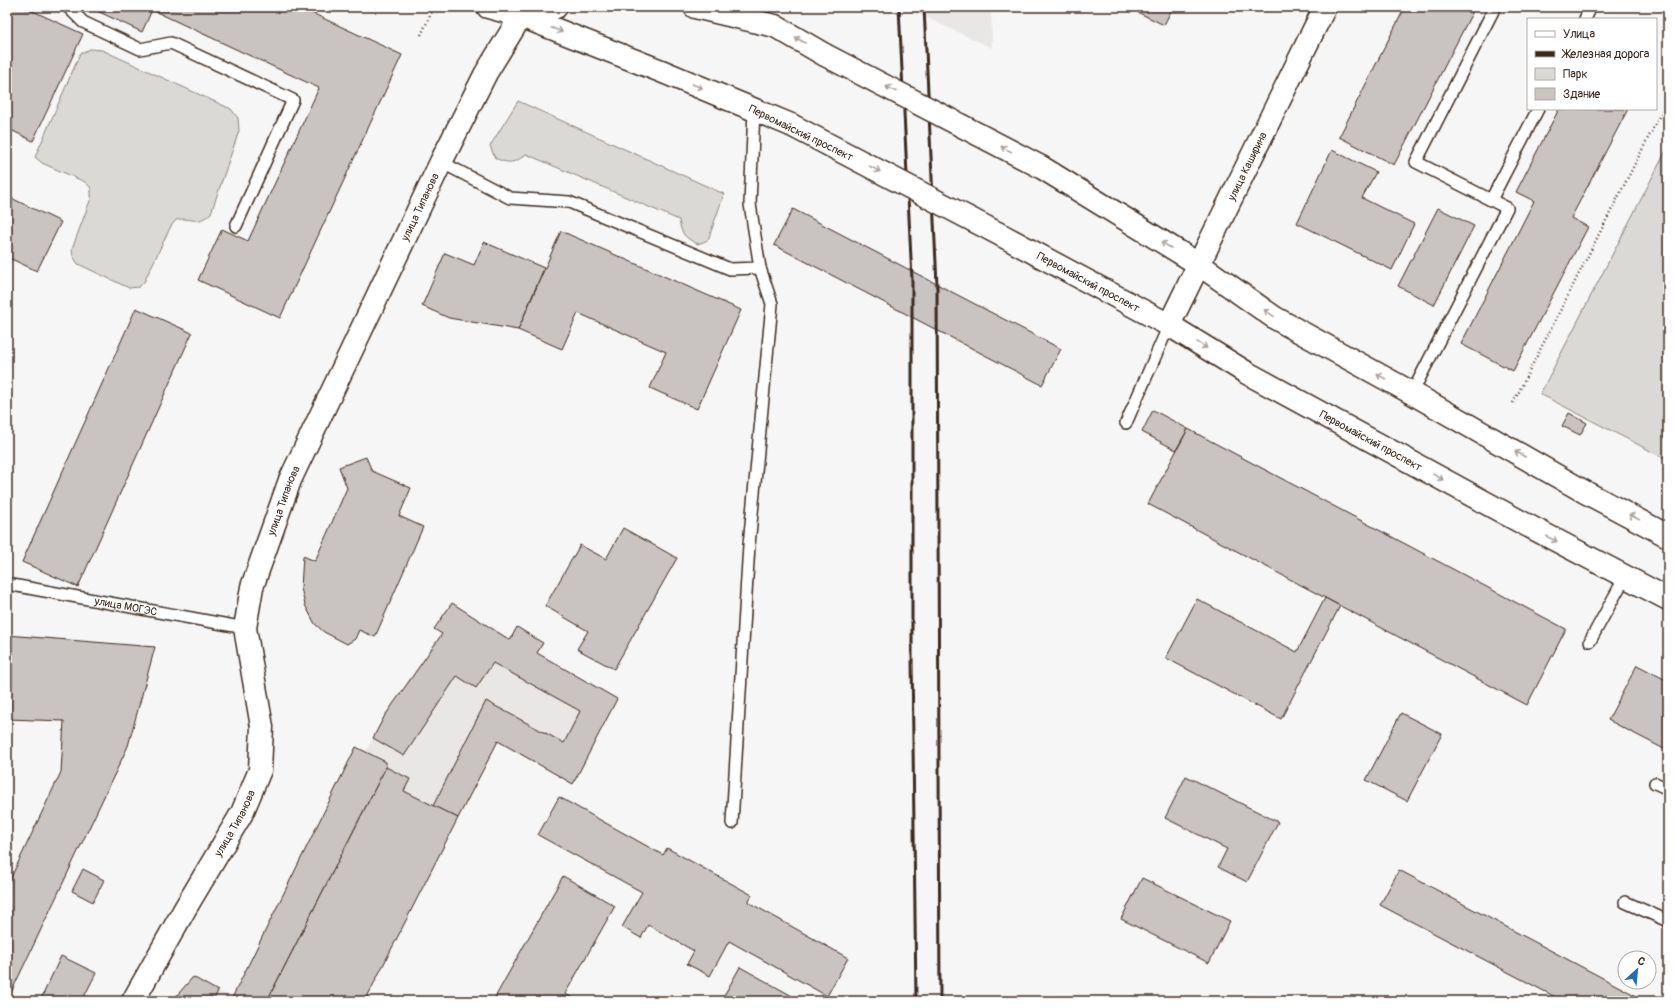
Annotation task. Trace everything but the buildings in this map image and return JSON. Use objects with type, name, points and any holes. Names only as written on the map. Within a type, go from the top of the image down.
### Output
[{"type":"main road","name":"Первомайский проспект","points":[[488,7],[524,12],[790,125],[1003,236],[1169,325],[1247,372],[1521,522],[1668,599]]},
{"type":"main road","points":[[524,12],[556,7]]},
{"type":"main road","points":[[695,7],[775,26]]},
{"type":"main road","points":[[748,7],[775,26],[825,54],[1041,167],[1200,265],[1275,318],[1412,393],[1585,492],[1668,536]]},
{"type":"main road","name":"улица Каширина","points":[[1169,325],[1200,265],[1325,7]]},
{"type":"main road","name":"улица Типанова","points":[[133,1001],[186,907],[242,813],[260,770],[262,727],[245,628],[252,588],[290,480],[441,162],[486,73],[524,12]]},
{"type":"lane","points":[[68,7],[83,22],[140,49],[171,43],[293,100],[236,226]]},
{"type":"lane","points":[[1412,393],[1507,208],[1416,162],[1495,7]]},
{"type":"lane","points":[[1586,18],[1591,7]]},
{"type":"lane","points":[[732,823],[749,545],[772,304],[760,268],[750,204],[754,110]]},
{"type":"lane","points":[[1491,200],[1537,110]]},
{"type":"lane","points":[[441,162],[510,198],[569,202],[730,269],[760,268]]},
{"type":"lane","points":[[1126,423],[1169,325]]},
{"type":"lane","points":[[1590,641],[1626,577]]},
{"type":"lane","name":"улица МОГЭС","points":[[7,584],[245,628]]},
{"type":"lane","points":[[1655,783],[1668,790]]},
{"type":"lane","points":[[1625,902],[1668,921]]},
{"type":"path","points":[[421,35],[434,7]]},
{"type":"path","points":[[1513,403],[1668,99]]},
{"type":"shaded area","points":[[903,7],[991,7],[992,48]]},
{"type":"shaded area","points":[[452,603],[510,639],[517,627],[543,643],[537,654],[617,699],[573,784],[497,742],[365,1001],[172,1001],[193,977],[232,998],[356,747],[366,751],[384,717],[441,634],[434,629]]},
{"type":"green space","points":[[90,49],[102,50],[231,109],[238,118],[239,131],[211,213],[198,220],[176,220],[171,226],[144,282],[139,287],[129,288],[78,264],[73,256],[72,249],[91,198],[91,188],[85,182],[42,163],[35,157],[80,54]]},
{"type":"green space","points":[[518,101],[724,194],[708,240],[698,244],[684,235],[679,220],[526,154],[518,160],[511,162],[495,158],[490,146]]},
{"type":"green space","points":[[1668,147],[1668,460],[1540,394]]},
{"type":"railway","points":[[899,7],[912,280],[912,655],[916,1001]]},
{"type":"railway","points":[[924,7],[937,285],[940,1001]]}]
